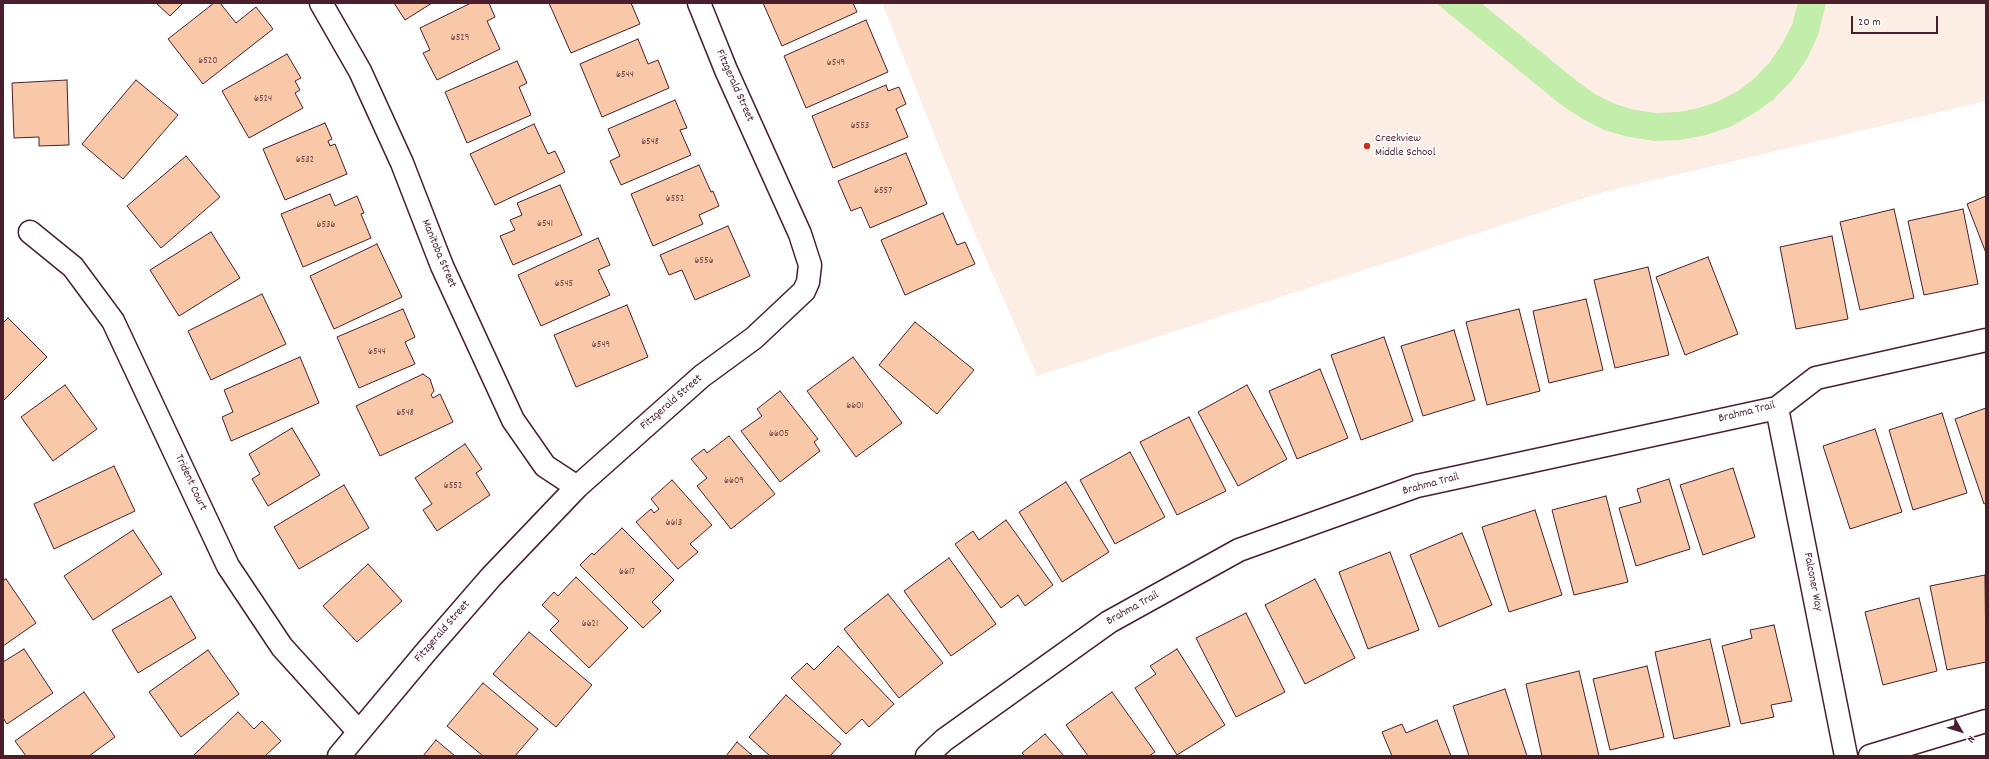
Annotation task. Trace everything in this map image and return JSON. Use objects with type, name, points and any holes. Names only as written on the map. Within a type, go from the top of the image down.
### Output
[{"type":"street","name":"Manitoba Street","points":[[322,3],[340,33],[363,78],[402,164],[442,266],[513,420],[545,466],[577,487]]},
{"type":"street","name":"Fitzgerald Street","points":[[339,756],[486,582],[577,487],[702,376],[754,338],[804,291],[808,282],[810,265],[800,234],[726,70],[699,3]]},
{"type":"street","name":"Trident Court","points":[[30,232],[73,267],[113,321],[228,566],[282,647],[359,732]]},
{"type":"street","name":"Brahma Trail","points":[[927,756],[944,740],[1109,622],[1239,550],[1417,486],[1777,408],[1816,378],[1986,340]]},
{"type":"street","name":"Falconer Way","points":[[1777,408],[1846,756]]},
{"type":"street","points":[[1870,756],[1986,721]]},
{"type":"shaded area","name":"Creekview Middle School","points":[[882,3],[1986,3],[1986,101],[1604,192],[1037,376],[959,197]]},
{"type":"green space","points":[[1436,3],[1481,3],[1578,82],[1595,94],[1615,104],[1635,110],[1656,113],[1678,112],[1699,108],[1719,101],[1738,91],[1755,78],[1770,62],[1792,25],[1798,3],[1826,3],[1818,35],[1807,59],[1792,80],[1774,99],[1753,114],[1730,127],[1706,135],[1680,140],[1655,141],[1629,137],[1604,130],[1581,118],[1560,104]]},
{"type":"building","points":[[156,3],[183,3],[170,16]]},
{"type":"building","points":[[214,3],[220,3],[236,23],[256,7],[273,29],[203,84],[168,39]]},
{"type":"building","points":[[394,3],[432,3],[405,20]]},
{"type":"building","points":[[471,3],[489,3],[495,17],[487,21],[500,49],[437,80],[423,53],[430,50],[420,28]]},
{"type":"building","points":[[549,3],[631,3],[640,24],[571,53]]},
{"type":"building","points":[[763,3],[853,3],[857,12],[782,46]]},
{"type":"building","points":[[866,20],[888,72],[806,108],[784,56]]},
{"type":"building","points":[[638,39],[648,64],[658,60],[669,88],[602,117],[580,64]]},
{"type":"building","points":[[287,54],[301,78],[295,81],[300,90],[295,93],[303,108],[249,138],[222,91]]},
{"type":"building","points":[[517,61],[527,83],[519,87],[531,115],[467,143],[445,92]]},
{"type":"building","points":[[67,80],[69,145],[39,146],[39,137],[14,138],[12,83]]},
{"type":"building","points":[[136,80],[178,115],[123,179],[82,144]]},
{"type":"building","points":[[886,85],[888,91],[899,87],[906,104],[896,109],[908,137],[833,168],[812,116]]},
{"type":"building","points":[[675,100],[687,128],[680,130],[691,155],[621,185],[610,161],[620,156],[608,129]]},
{"type":"building","points":[[325,123],[332,139],[328,141],[330,146],[335,144],[347,174],[285,200],[263,149]]},
{"type":"building","points":[[534,124],[548,154],[555,151],[565,172],[495,205],[470,154]]},
{"type":"building","points":[[906,153],[927,204],[870,228],[861,207],[851,211],[838,181]]},
{"type":"building","points":[[186,156],[220,197],[161,248],[127,206]]},
{"type":"building","points":[[699,165],[719,206],[699,215],[703,224],[653,246],[631,194]]},
{"type":"building","points":[[560,185],[582,235],[513,265],[500,236],[515,230],[510,220],[522,215],[517,203]]},
{"type":"building","points":[[330,194],[335,206],[357,196],[364,213],[361,214],[371,238],[303,267],[281,214]]},
{"type":"building","points":[[1986,196],[1986,253],[1967,204]]},
{"type":"building","points":[[1894,209],[1914,298],[1860,310],[1840,222]]},
{"type":"building","points":[[1963,209],[1978,284],[1924,295],[1908,221]]},
{"type":"building","points":[[943,213],[957,245],[965,242],[975,264],[905,295],[881,240]]},
{"type":"building","points":[[728,226],[750,276],[695,300],[682,270],[669,275],[660,255]]},
{"type":"building","points":[[211,232],[240,278],[179,316],[150,270]]},
{"type":"building","points":[[1832,236],[1848,319],[1796,329],[1780,247]]},
{"type":"building","points":[[598,238],[610,265],[598,270],[610,295],[541,326],[518,275]]},
{"type":"building","points":[[377,244],[402,297],[334,329],[310,276]]},
{"type":"building","points":[[1708,257],[1738,334],[1685,355],[1656,277]]},
{"type":"building","points":[[1648,267],[1669,355],[1615,368],[1594,280]]},
{"type":"building","points":[[262,294],[286,344],[211,380],[188,331]]},
{"type":"building","points":[[1586,299],[1603,370],[1549,383],[1533,311]]},
{"type":"building","points":[[627,305],[648,357],[576,387],[554,335]]},
{"type":"building","points":[[403,309],[415,337],[405,342],[415,364],[359,388],[337,337]]},
{"type":"building","points":[[1519,309],[1540,391],[1487,405],[1466,322]]},
{"type":"building","points":[[8,318],[47,357],[3,401],[3,323]]},
{"type":"building","points":[[915,322],[974,370],[937,414],[879,365]]},
{"type":"building","points":[[1454,330],[1475,400],[1423,416],[1401,346]]},
{"type":"building","points":[[1384,337],[1413,421],[1361,440],[1331,355]]},
{"type":"building","points":[[300,357],[319,403],[231,441],[222,417],[233,412],[224,390]]},
{"type":"building","points":[[853,357],[902,423],[856,457],[807,391]]},
{"type":"building","points":[[1320,369],[1348,438],[1297,459],[1269,391]]},
{"type":"building","points":[[423,374],[430,379],[434,391],[431,395],[433,398],[440,394],[453,422],[380,456],[356,406]]},
{"type":"building","points":[[65,385],[97,429],[53,461],[21,417]]},
{"type":"building","points":[[1247,385],[1287,459],[1238,486],[1198,412]]},
{"type":"building","points":[[780,391],[818,439],[814,442],[820,451],[780,482],[741,431],[762,416],[757,409]]},
{"type":"building","points":[[1986,408],[1986,503],[1984,504],[1955,419]]},
{"type":"building","points":[[1942,413],[1967,493],[1913,510],[1889,430]]},
{"type":"building","points":[[1189,417],[1226,491],[1177,515],[1140,442]]},
{"type":"building","points":[[292,428],[320,475],[268,506],[252,479],[260,474],[249,454]]},
{"type":"building","points":[[1875,429],[1902,512],[1850,529],[1823,446]]},
{"type":"building","points":[[729,436],[775,494],[731,529],[697,486],[707,478],[691,459],[704,449],[707,453]]},
{"type":"building","points":[[465,444],[482,469],[476,473],[490,495],[437,531],[423,510],[432,504],[415,478]]},
{"type":"building","points":[[1130,452],[1165,517],[1115,544],[1080,480]]},
{"type":"building","points":[[114,466],[135,511],[54,549],[34,504]]},
{"type":"building","points":[[1733,468],[1755,537],[1703,555],[1680,485]]},
{"type":"building","points":[[1669,479],[1690,549],[1636,566],[1619,508],[1641,502],[1637,489]]},
{"type":"building","points":[[672,480],[712,525],[690,544],[698,552],[678,569],[636,522],[651,509],[654,513],[659,509],[651,499]]},
{"type":"building","points":[[1066,482],[1109,552],[1062,582],[1019,512]]},
{"type":"building","points":[[344,485],[369,528],[299,569],[274,527]]},
{"type":"building","points":[[1606,496],[1628,582],[1574,595],[1552,510]]},
{"type":"building","points":[[1535,510],[1562,595],[1509,612],[1482,527]]},
{"type":"building","points":[[1006,520],[1053,585],[1025,606],[1018,595],[1001,608],[955,544],[973,531],[979,540]]},
{"type":"building","points":[[622,528],[674,580],[652,602],[661,611],[643,628],[580,565],[592,553],[594,555]]},
{"type":"building","points":[[133,530],[162,574],[93,620],[64,576]]},
{"type":"building","points":[[1462,533],[1492,605],[1439,627],[1410,555]]},
{"type":"building","points":[[1390,552],[1419,630],[1368,649],[1339,572]]},
{"type":"building","points":[[949,558],[996,624],[951,656],[904,591]]},
{"type":"building","points":[[368,564],[402,601],[357,642],[323,606]]},
{"type":"building","points":[[1985,575],[1986,662],[1947,670],[1930,586]]},
{"type":"building","points":[[576,577],[628,628],[589,668],[550,630],[559,621],[542,605],[554,592],[558,596]]},
{"type":"building","points":[[6,579],[36,623],[3,646],[3,581]]},
{"type":"building","points":[[1315,579],[1355,658],[1305,684],[1265,605]]},
{"type":"building","points":[[888,594],[943,663],[899,698],[844,629]]},
{"type":"building","points":[[171,596],[196,638],[138,673],[112,630]]},
{"type":"building","points":[[1919,598],[1937,671],[1883,685],[1865,612]]},
{"type":"building","points":[[1246,613],[1285,692],[1236,717],[1196,638]]},
{"type":"building","points":[[1774,625],[1792,701],[1771,705],[1774,717],[1741,724],[1722,646],[1752,638],[1750,630]]},
{"type":"building","points":[[529,632],[592,685],[556,727],[493,674]]},
{"type":"building","points":[[1710,639],[1730,726],[1674,739],[1655,652]]},
{"type":"building","points":[[838,646],[894,704],[869,727],[862,719],[846,734],[791,678],[807,663],[814,670]]},
{"type":"building","points":[[24,649],[53,693],[7,724],[3,718],[3,662]]},
{"type":"building","points":[[1177,649],[1225,725],[1177,755],[1135,688],[1156,674],[1150,666]]},
{"type":"building","points":[[208,650],[239,694],[181,737],[149,692]]},
{"type":"building","points":[[1647,666],[1664,737],[1610,750],[1593,679]]},
{"type":"building","points":[[1579,671],[1599,756],[1542,756],[1526,684]]},
{"type":"building","points":[[483,683],[538,729],[515,756],[483,756],[447,726]]},
{"type":"building","points":[[1505,689],[1527,756],[1469,756],[1453,706]]},
{"type":"building","points":[[84,692],[115,737],[89,756],[26,756],[15,741]]},
{"type":"building","points":[[1112,692],[1155,752],[1149,756],[1088,756],[1066,725]]},
{"type":"building","points":[[786,695],[841,744],[830,756],[770,756],[749,737]]},
{"type":"building","points":[[238,712],[254,729],[262,721],[281,741],[265,756],[193,756]]},
{"type":"building","points":[[1437,720],[1451,756],[1392,756],[1382,732],[1402,724],[1406,733]]},
{"type":"building","points":[[1045,734],[1064,756],[1025,756],[1022,753]]},
{"type":"building","points":[[436,740],[455,756],[423,756]]},
{"type":"building","points":[[737,742],[753,756],[726,756]]},
{"type":"place","name":"Creekview Middle School","points":[[1367,146]]}]
